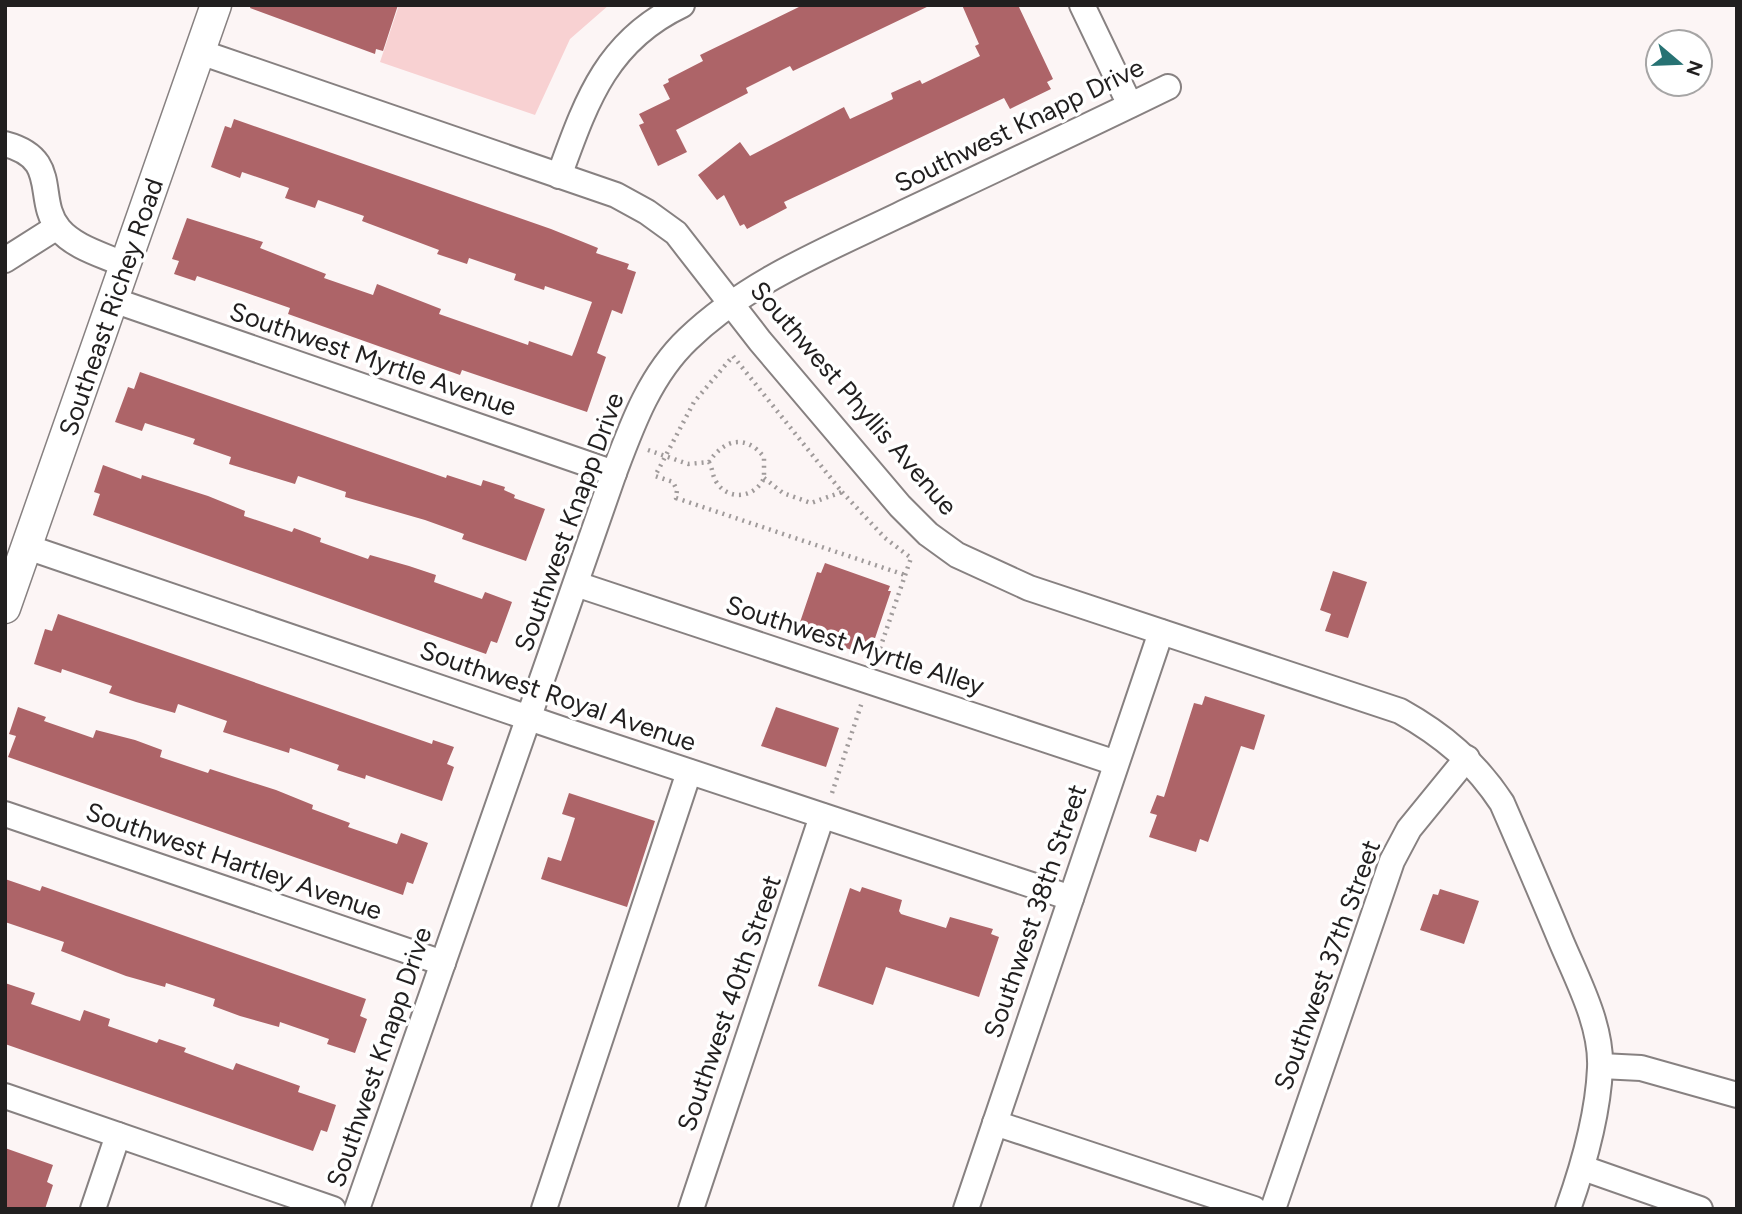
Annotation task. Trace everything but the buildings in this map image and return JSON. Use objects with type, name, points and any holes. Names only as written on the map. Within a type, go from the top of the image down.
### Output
[{"type":"main road","name":"Southeast Richey Road","points":[[5,608],[216,5]]},
{"type":"street","points":[[559,176],[584,105],[618,52],[659,16],[682,5]]},
{"type":"street","points":[[1082,5],[1130,105]]},
{"type":"street","name":"Southwest Phyllis Avenue","points":[[200,52],[615,195],[666,226],[676,233],[760,341],[928,534],[987,571],[1400,711],[1432,728],[1467,758],[1502,803],[1582,990],[1594,1026],[1601,1066],[1583,1168],[1568,1209]]},
{"type":"street","name":"Southwest Knapp Drive","points":[[357,1209],[614,473],[633,424],[656,378],[688,339],[733,303],[793,266],[1168,87]]},
{"type":"street","points":[[5,144],[37,161],[44,176],[57,227],[71,240],[125,265]]},
{"type":"street","points":[[5,260],[57,227]]},
{"type":"street","name":"Southwest Myrtle Avenue","points":[[113,300],[614,473]]},
{"type":"street","name":"Southwest Royal Avenue","points":[[27,547],[528,718],[1071,898]]},
{"type":"street","name":"Southwest Myrtle Alley","points":[[576,584],[1116,763]]},
{"type":"street","name":"Southwest 38th Street","points":[[966,1209],[1161,632]]},
{"type":"street","name":"Southwest 37th Street","points":[[1273,1209],[1392,861],[1409,829],[1467,758]]},
{"type":"street","points":[[544,1209],[689,772]]},
{"type":"street","name":"Southwest Hartley Avenue","points":[[5,814],[443,964]]},
{"type":"street","name":"Southwest 40th Street","points":[[691,1209],[822,816]]},
{"type":"street","points":[[1601,1066],[1641,1068],[1737,1095]]},
{"type":"street","points":[[5,1096],[333,1209]]},
{"type":"street","points":[[995,1123],[1254,1209]]},
{"type":"street","points":[[93,1209],[118,1135]]},
{"type":"street","points":[[1583,1168],[1700,1209]]},
{"type":"path","points":[[905,575],[676,498],[677,486],[655,476],[694,402],[733,356],[842,492],[878,531],[911,558]]},
{"type":"path","points":[[648,450],[688,464],[709,462],[727,443],[739,440],[758,450],[764,457],[764,478],[748,494],[729,494],[715,482],[709,462]]},
{"type":"path","points":[[764,478],[783,493],[811,503],[842,492]]},
{"type":"shaded area","points":[[399,5],[609,5],[570,39],[535,115],[380,62]]}]
